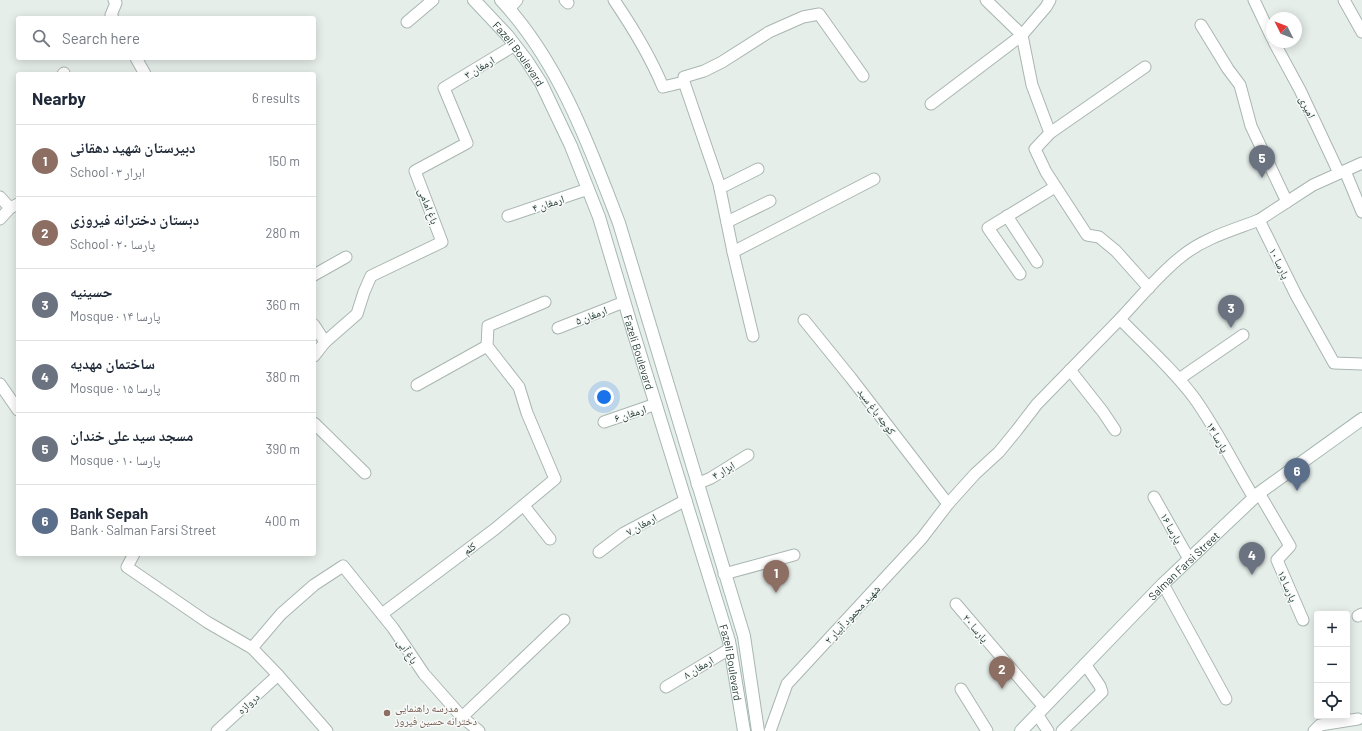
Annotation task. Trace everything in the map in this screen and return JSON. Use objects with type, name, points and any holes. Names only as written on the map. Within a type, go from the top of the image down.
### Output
[{"type":"main road","name":"Fazeli Boulevard","points":[[474,0],[515,45],[531,68],[572,146],[599,217],[731,648],[744,731]]},
{"type":"main road","name":"Fazeli Boulevard","points":[[509,3],[545,59],[568,103],[594,159],[619,223],[744,636],[758,731]]},
{"type":"main road","points":[[531,68],[545,59]]},
{"type":"main road","name":"Salman Farsi Street","points":[[1021,731],[1163,584],[1256,495],[1362,419]]},
{"type":"main road","points":[[735,677],[750,675]]},
{"type":"street","points":[[407,22],[433,0]]},
{"type":"street","points":[[614,0],[631,24],[654,66],[663,87],[684,82]]},
{"type":"street","points":[[986,0],[1022,35],[1032,85],[1050,133]]},
{"type":"street","points":[[931,104],[1022,35],[1046,7],[1050,0]]},
{"type":"street","points":[[1254,0],[1266,25]]},
{"type":"street","points":[[1344,0],[1362,32]]},
{"type":"street","points":[[112,16],[117,1]]},
{"type":"street","points":[[753,336],[733,252],[720,188],[684,82],[684,77],[704,71],[722,62],[769,32],[803,17],[819,14],[863,76]]},
{"type":"street","points":[[1201,25],[1228,69],[1240,85],[1252,126],[1287,202]]},
{"type":"street","name":"ارمغان ۳","points":[[415,170],[467,143],[444,88],[515,45]]},
{"type":"street","name":"امیری","points":[[1277,48],[1362,212]]},
{"type":"street","points":[[137,60],[144,72]]},
{"type":"street","points":[[1145,67],[1050,133],[1035,149],[1055,187],[1087,235],[1099,237],[1116,251],[1149,288]]},
{"type":"street","points":[[1259,220],[1313,185],[1362,163]]},
{"type":"street","points":[[720,188],[758,169]]},
{"type":"street","name":"باغ امامی","points":[[325,342],[357,314],[371,276],[442,242],[415,170]]},
{"type":"street","points":[[733,252],[874,179]]},
{"type":"street","points":[[1020,274],[988,228],[1055,187]]},
{"type":"street","name":"ارمغان ۴","points":[[508,216],[588,189]]},
{"type":"street","points":[[0,197],[14,206],[0,219]]},
{"type":"street","points":[[727,222],[770,201]]},
{"type":"street","points":[[1007,216],[1037,262]]},
{"type":"street","name":"شهید محمود آبیار ۲","points":[[770,731],[787,684],[922,538],[948,504],[975,474],[999,452],[1037,404],[1182,256],[1205,242],[1259,220]]},
{"type":"street","name":"پارسا ۱۰","points":[[1259,220],[1296,295],[1334,363],[1362,364]]},
{"type":"street","points":[[316,273],[346,257]]},
{"type":"street","points":[[416,385],[487,346],[488,326],[545,302]]},
{"type":"street","name":"ارمغان ۵","points":[[558,328],[624,302]]},
{"type":"street","name":"پارسا ۱۴","points":[[1120,319],[1179,379],[1195,399],[1256,495]]},
{"type":"street","name":"کوچه باغ سید","points":[[804,320],[851,378],[948,504]]},
{"type":"street","points":[[316,328],[325,342],[316,353]]},
{"type":"street","points":[[1179,379],[1243,335]]},
{"type":"street","name":"کلم","points":[[382,614],[524,506],[555,479],[527,413],[519,387],[487,346]]},
{"type":"street","points":[[1070,370],[1115,430]]},
{"type":"street","points":[[0,384],[16,407]]},
{"type":"street","name":"ارمغان ۶","points":[[604,422],[656,404]]},
{"type":"street","points":[[316,426],[365,473]]},
{"type":"street","name":"ابزار ۴","points":[[697,484],[711,478],[748,455]]},
{"type":"street","name":"پارسا ۱۵","points":[[1256,495],[1290,546],[1277,560],[1303,620]]},
{"type":"street","name":"پارسا ۱۶","points":[[1154,497],[1189,559]]},
{"type":"street","name":"ارمغان ۷","points":[[599,552],[624,533],[686,500]]},
{"type":"street","points":[[524,506],[550,539]]},
{"type":"street","points":[[724,574],[794,555]]},
{"type":"street","points":[[133,556],[127,567],[207,622],[252,648],[327,731]]},
{"type":"street","name":"باغ آبی","points":[[252,648],[281,614],[314,585],[343,566],[382,614],[424,674],[462,717],[479,731]]},
{"type":"street","points":[[1163,584],[1226,699]]},
{"type":"street","name":"پارسا ۲۰","points":[[956,604],[1041,711],[1048,731]]},
{"type":"street","points":[[462,717],[564,620]]},
{"type":"street","name":"ارمغان ۸","points":[[666,686],[731,648]]},
{"type":"street","points":[[1062,731],[1102,692],[1100,686],[1085,664]]},
{"type":"street","name":"دروازه","points":[[217,731],[278,675]]},
{"type":"street","points":[[961,689],[987,731]]},
{"type":"street","points":[[1314,731],[1320,725],[1358,719]]},
{"type":"place","name":"مسجد سید علی خندان","points":[[1262,178]]},
{"type":"place","name":"حسینیه","points":[[1231,328]]},
{"type":"place","name":"Bank Sepah","points":[[1297,491]]},
{"type":"place","name":"ساختمان مهدیه","points":[[1252,575]]},
{"type":"place","name":"دبیرستان شهید دهقانی","points":[[776,593]]},
{"type":"place","name":"دبستان دخترانه فیروزی","points":[[1002,689]]},
{"type":"place","name":"مدرسه راهنمایی دخترانه حسین فیروز","points":[[387,713]]}]
